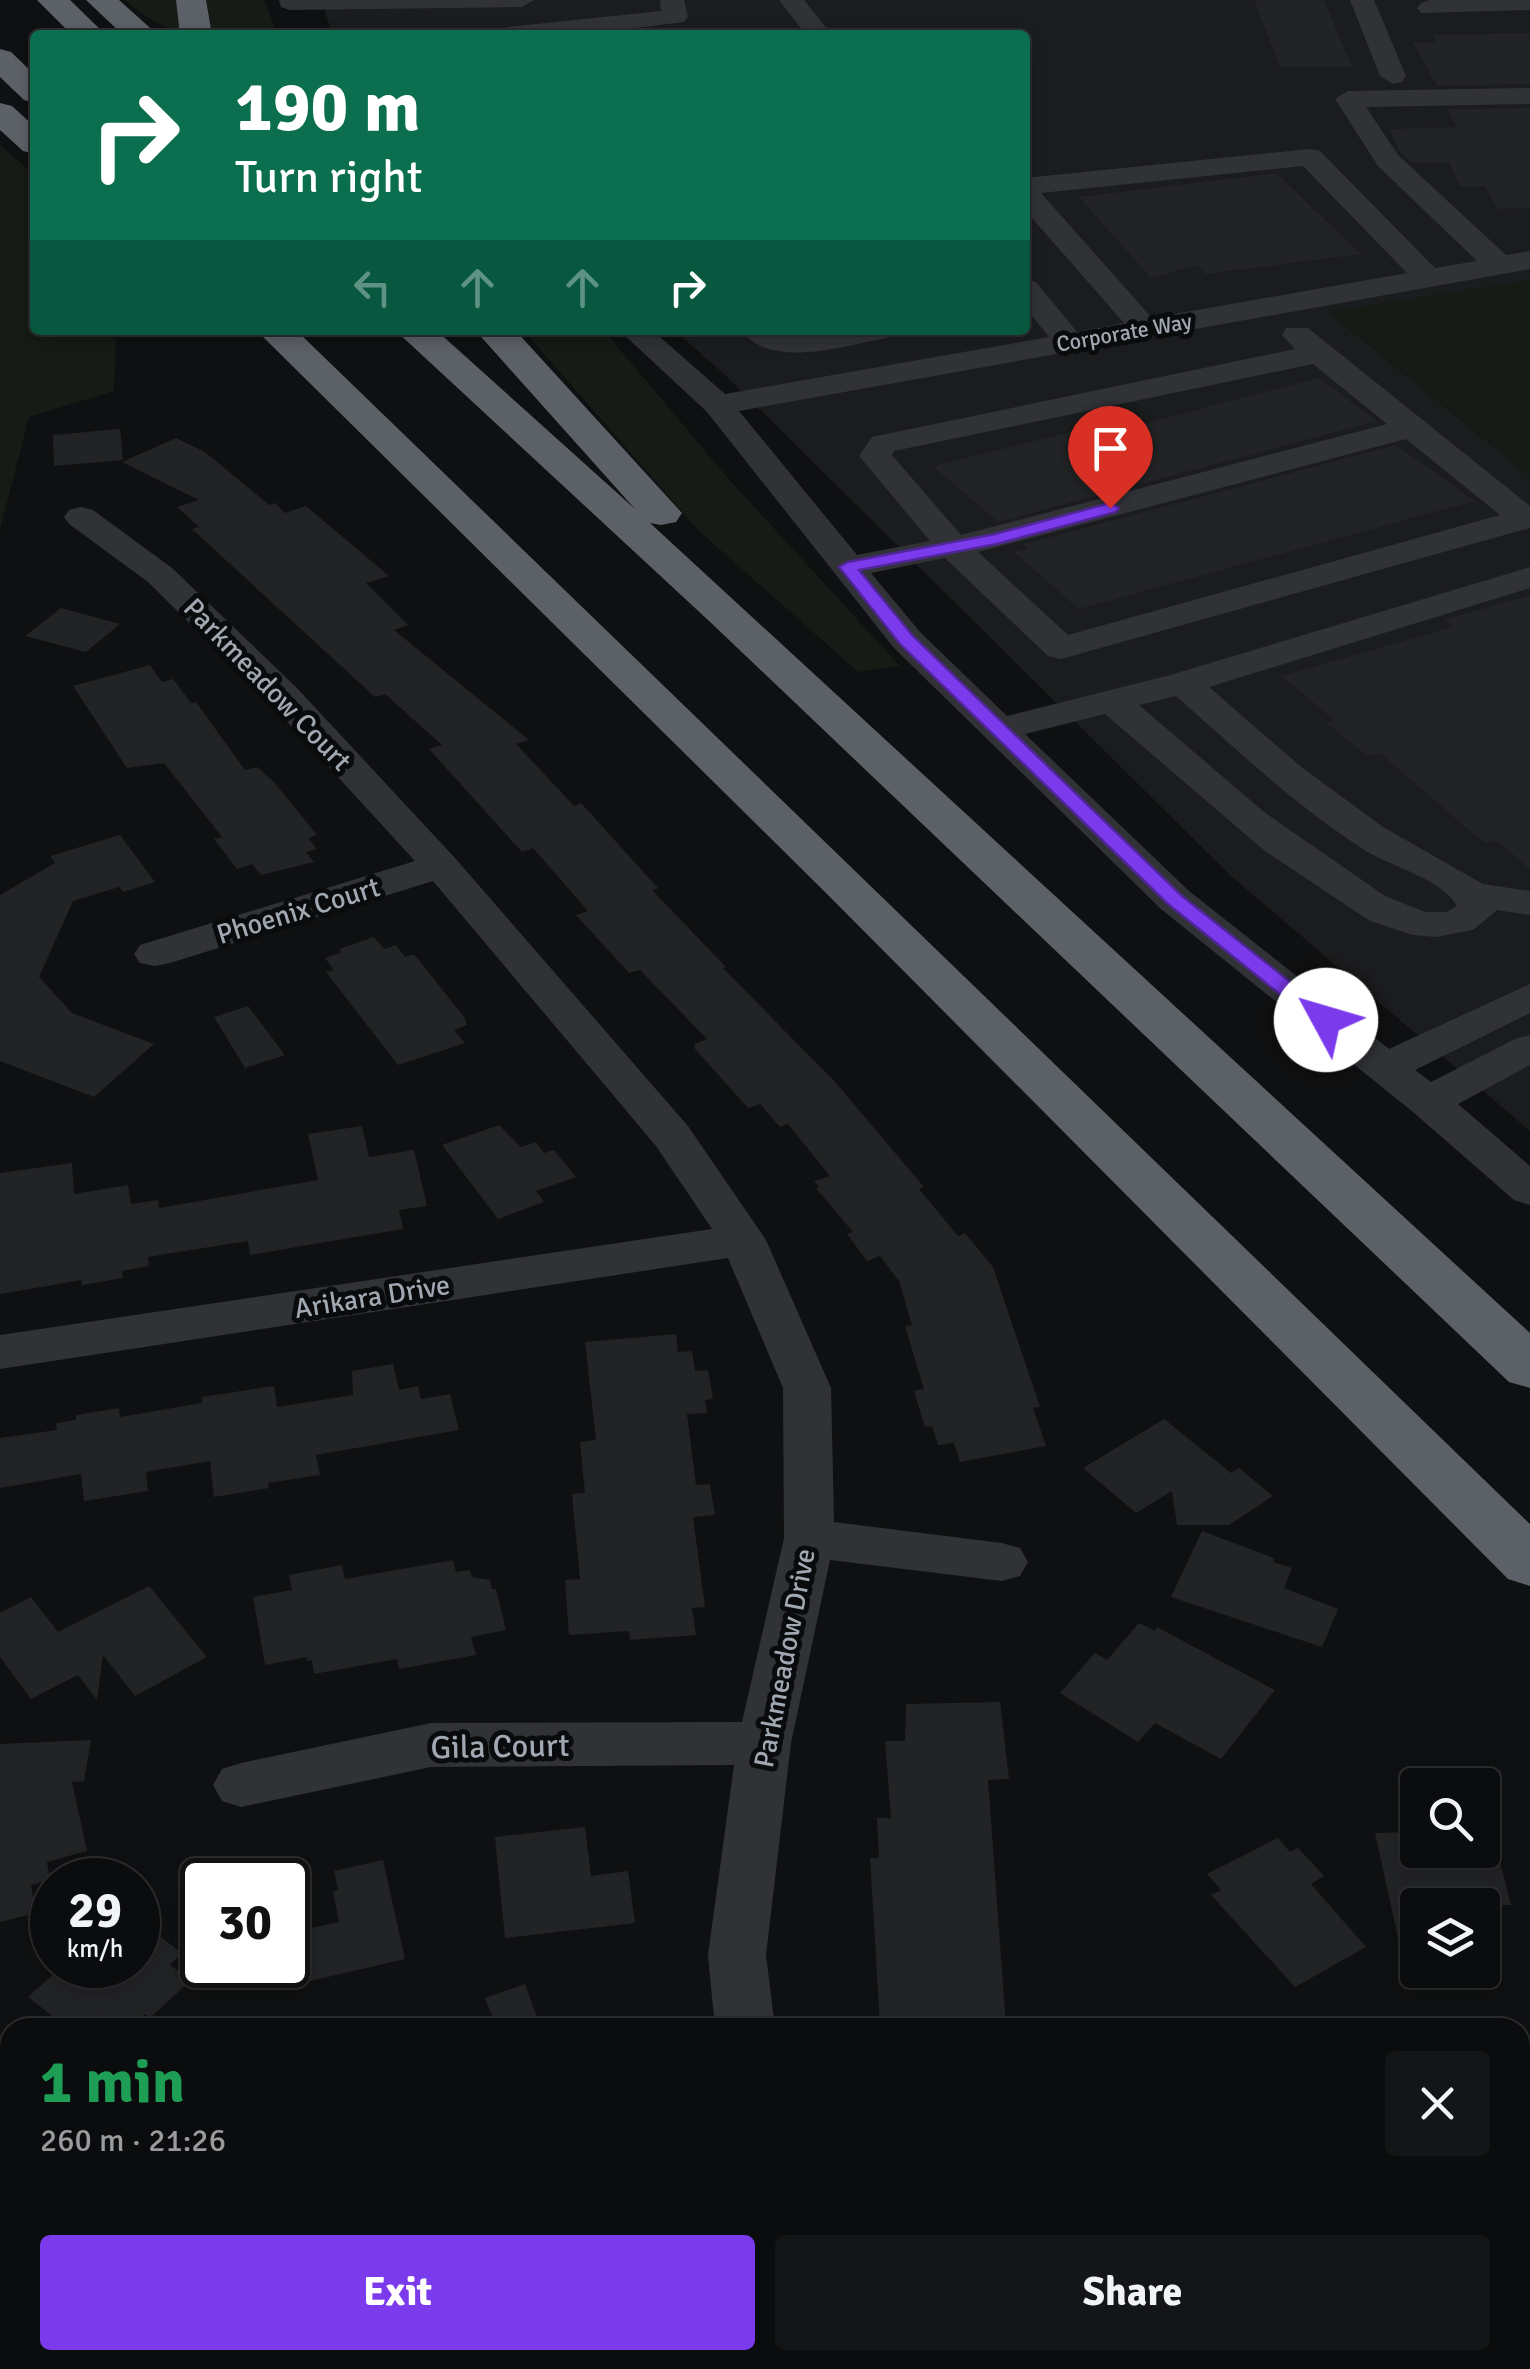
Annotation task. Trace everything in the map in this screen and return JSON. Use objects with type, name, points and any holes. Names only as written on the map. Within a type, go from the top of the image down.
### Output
[{"type":"highway","points":[[52,0],[85,30]]},
{"type":"highway","points":[[102,0],[136,30]]},
{"type":"highway","points":[[191,0],[195,30]]},
{"type":"highway","points":[[0,59],[30,88]]},
{"type":"highway","points":[[1,114],[30,140]]},
{"type":"highway","points":[[268,335],[336,391]]},
{"type":"highway","points":[[280,335],[843,883],[1530,1562]]},
{"type":"highway","points":[[419,335],[723,611],[1530,1368]]},
{"type":"highway","points":[[499,335],[690,546],[712,575],[723,611]]},
{"type":"street","points":[[304,30],[289,1],[522,0]]},
{"type":"street","points":[[557,30],[675,18],[672,0]]},
{"type":"street","points":[[791,0],[816,30]]},
{"type":"street","points":[[1362,0],[1393,76]]},
{"type":"street","points":[[378,2],[396,24]]},
{"type":"street","points":[[1432,12],[1494,18],[1530,2]]},
{"type":"street","points":[[1498,264],[1388,160],[1348,99],[1530,96]]},
{"type":"street","points":[[1030,188],[1310,157],[1426,277]]},
{"type":"street","points":[[1030,195],[1144,328]]},
{"type":"street","name":"Corporate Way","points":[[718,405],[1530,260]]},
{"type":"street","points":[[1030,301],[1069,342]]},
{"type":"street","points":[[1262,307],[1320,353],[1413,427],[1525,519],[1060,648],[954,547],[875,456],[883,444],[1320,353]]},
{"type":"street","points":[[640,335],[718,405],[906,640],[1175,900],[1428,1102],[1530,1190]]},
{"type":"street","points":[[766,335],[779,341],[820,335]]},
{"type":"street","points":[[828,335],[859,380]]},
{"type":"street","points":[[848,567],[954,547],[1413,427]]},
{"type":"street","name":"Parkmeadow Court","points":[[81,517],[160,575],[283,695],[442,866]]},
{"type":"street","points":[[998,729],[1182,683],[1530,577]]},
{"type":"street","points":[[1182,683],[1326,808],[1472,894],[1530,904]]},
{"type":"street","points":[[1113,700],[1308,864],[1388,914],[1422,924],[1459,922],[1478,909],[1472,894]]},
{"type":"street","name":"Phoenix Court","points":[[155,954],[442,866]]},
{"type":"street","name":"Parkmeadow Drive","points":[[442,866],[672,1136],[743,1240],[807,1388],[808,1538],[764,1742],[737,1955],[744,2018]]},
{"type":"street","points":[[1386,1068],[1530,997]]},
{"type":"street","points":[[1428,1102],[1530,1048]]},
{"type":"street","name":"Arikara Drive","points":[[0,1352],[743,1240]]},
{"type":"street","points":[[808,1538],[1002,1562]]},
{"type":"street","name":"Gila Court","points":[[240,1785],[431,1744],[764,1742]]},
{"type":"shaded area","points":[[125,0],[264,0],[276,30],[174,30]]},
{"type":"shaded area","points":[[322,0],[1530,0],[1530,280],[1330,313],[1530,476],[1530,1131],[1231,876],[723,373],[680,335],[1030,335],[1030,30],[330,28]]},
{"type":"shaded area","points":[[0,145],[30,171],[30,335],[116,335],[114,391],[29,417],[0,530]]},
{"type":"shaded area","points":[[1530,280],[1530,476],[1329,312]]},
{"type":"shaded area","points":[[527,335],[608,335],[727,477],[900,666],[858,672],[699,531]]},
{"type":"building","points":[[1254,0],[1324,0],[1352,67],[1280,67]]},
{"type":"building","points":[[1530,33],[1530,84],[1437,86],[1413,43],[1436,42],[1433,35]]},
{"type":"building","points":[[1530,108],[1530,208],[1497,209],[1485,186],[1460,186],[1449,162],[1412,163],[1401,153],[1389,129],[1457,127],[1447,109]]},
{"type":"building","points":[[1276,173],[1361,254],[1206,274],[1197,265],[1151,278],[1079,197]]},
{"type":"building","points":[[1319,378],[1377,421],[998,522],[933,466],[1132,417],[1142,424]]},
{"type":"building","points":[[120,429],[123,460],[54,466],[53,435]]},
{"type":"building","points":[[176,438],[205,452],[269,505],[275,503],[285,513],[306,506],[389,576],[366,583],[408,625],[394,630],[529,740],[516,744],[574,806],[581,803],[658,888],[652,890],[726,967],[723,968],[836,1083],[924,1187],[919,1189],[958,1236],[965,1233],[993,1267],[1040,1407],[1033,1408],[1046,1446],[960,1462],[954,1443],[938,1445],[932,1426],[925,1427],[914,1391],[924,1389],[905,1326],[912,1325],[899,1281],[880,1256],[867,1261],[847,1234],[853,1232],[816,1188],[819,1187],[814,1181],[830,1176],[788,1124],[780,1127],[760,1104],[748,1108],[695,1049],[694,1044],[707,1039],[640,970],[629,973],[576,915],[588,911],[533,848],[522,852],[429,749],[442,745],[385,694],[375,697],[192,529],[199,527],[177,507],[199,500],[122,462]]},
{"type":"building","points":[[1396,445],[1475,501],[1079,609],[1014,552],[1028,548],[1024,544]]},
{"type":"building","points":[[1530,595],[1530,869],[1496,840],[1484,843],[1380,753],[1367,756],[1326,722],[1334,720],[1282,676],[1453,627],[1444,620]]},
{"type":"building","points":[[61,608],[120,624],[86,652],[25,636]]},
{"type":"building","points":[[150,665],[162,682],[173,679],[191,703],[196,702],[245,770],[257,767],[274,782],[317,835],[308,838],[317,849],[306,852],[314,862],[261,875],[252,864],[237,869],[214,839],[222,837],[164,763],[127,768],[73,686]]},
{"type":"building","points":[[120,835],[155,882],[123,892],[119,887],[73,901],[39,977],[72,1013],[154,1044],[94,1097],[0,1061],[0,895],[55,863],[50,856]]},
{"type":"building","points":[[374,937],[384,949],[396,945],[405,957],[414,954],[465,1018],[467,1025],[454,1030],[465,1043],[398,1065],[326,972],[334,970],[325,958]]},
{"type":"building","points":[[248,1006],[285,1055],[245,1068],[214,1017]]},
{"type":"building","points":[[499,1125],[521,1147],[536,1142],[544,1153],[554,1150],[576,1177],[536,1191],[544,1202],[498,1219],[442,1145]]},
{"type":"building","points":[[362,1126],[369,1157],[414,1150],[427,1206],[399,1210],[403,1229],[250,1255],[248,1241],[172,1253],[148,1257],[149,1266],[122,1271],[123,1278],[82,1285],[82,1280],[0,1294],[0,1173],[72,1163],[74,1194],[128,1185],[131,1204],[158,1200],[159,1208],[318,1180],[308,1134]]},
{"type":"building","points":[[676,1334],[678,1352],[692,1351],[695,1371],[708,1370],[713,1399],[705,1400],[707,1413],[687,1414],[696,1485],[710,1484],[715,1515],[693,1517],[705,1607],[692,1608],[696,1635],[630,1640],[629,1631],[569,1635],[565,1580],[580,1579],[572,1494],[585,1493],[580,1442],[596,1440],[585,1342]]},
{"type":"building","points":[[393,1364],[399,1390],[418,1386],[421,1399],[450,1394],[459,1430],[316,1455],[320,1475],[214,1497],[210,1461],[146,1472],[148,1491],[84,1501],[81,1474],[0,1488],[0,1438],[57,1430],[56,1423],[76,1420],[76,1415],[119,1408],[120,1417],[202,1403],[202,1397],[274,1386],[277,1407],[353,1395],[352,1371]]},
{"type":"building","points":[[1164,1419],[1231,1473],[1239,1468],[1273,1496],[1229,1525],[1177,1525],[1172,1491],[1136,1513],[1083,1468]]},
{"type":"building","points":[[1202,1531],[1292,1568],[1284,1588],[1338,1609],[1322,1647],[1171,1597]]},
{"type":"building","points":[[453,1560],[456,1572],[470,1570],[472,1577],[490,1580],[506,1630],[471,1637],[476,1655],[399,1669],[397,1659],[314,1674],[312,1660],[307,1661],[307,1657],[265,1665],[253,1597],[292,1590],[289,1575],[342,1565],[345,1579]]},
{"type":"building","points":[[149,1586],[207,1657],[135,1696],[103,1655],[97,1700],[78,1675],[31,1699],[0,1657],[0,1613],[31,1597],[58,1632]]},
{"type":"building","points":[[1139,1623],[1155,1631],[1157,1627],[1275,1690],[1221,1759],[1155,1723],[1138,1742],[1060,1693],[1095,1653],[1107,1660]]},
{"type":"building","points":[[1000,1702],[1009,1779],[988,1780],[1005,2018],[880,2018],[870,1858],[879,1858],[877,1818],[891,1818],[885,1741],[905,1741],[906,1704]]},
{"type":"building","points":[[91,1740],[84,1781],[72,1782],[87,1851],[62,1858],[30,1858],[30,1914],[0,1922],[0,1744]]},
{"type":"building","points":[[585,1827],[591,1876],[628,1871],[635,1923],[505,1938],[495,1837]]},
{"type":"building","points":[[1400,1832],[1400,1868],[1500,1868],[1500,1862],[1511,1905],[1500,1905],[1500,1888],[1400,1888],[1400,1947],[1375,1833]]},
{"type":"building","points":[[1278,1838],[1290,1852],[1298,1848],[1324,1876],[1311,1884],[1366,1947],[1295,1987],[1211,1895],[1221,1890],[1207,1874]]},
{"type":"building","points":[[383,1860],[405,1959],[310,1981],[310,1928],[339,1922],[333,1892],[338,1890],[334,1871]]},
{"type":"building","points":[[160,1936],[180,1952],[170,1965],[180,1972],[182,1988],[150,2018],[145,2014],[141,2018],[55,2018],[28,1997],[38,1988],[160,1988]]},
{"type":"building","points":[[525,1984],[537,2018],[493,2018],[485,1998]]},
{"type":"route","points":[[1110,508],[997,538],[848,567],[906,640],[1175,900],[1326,1020]]}]
